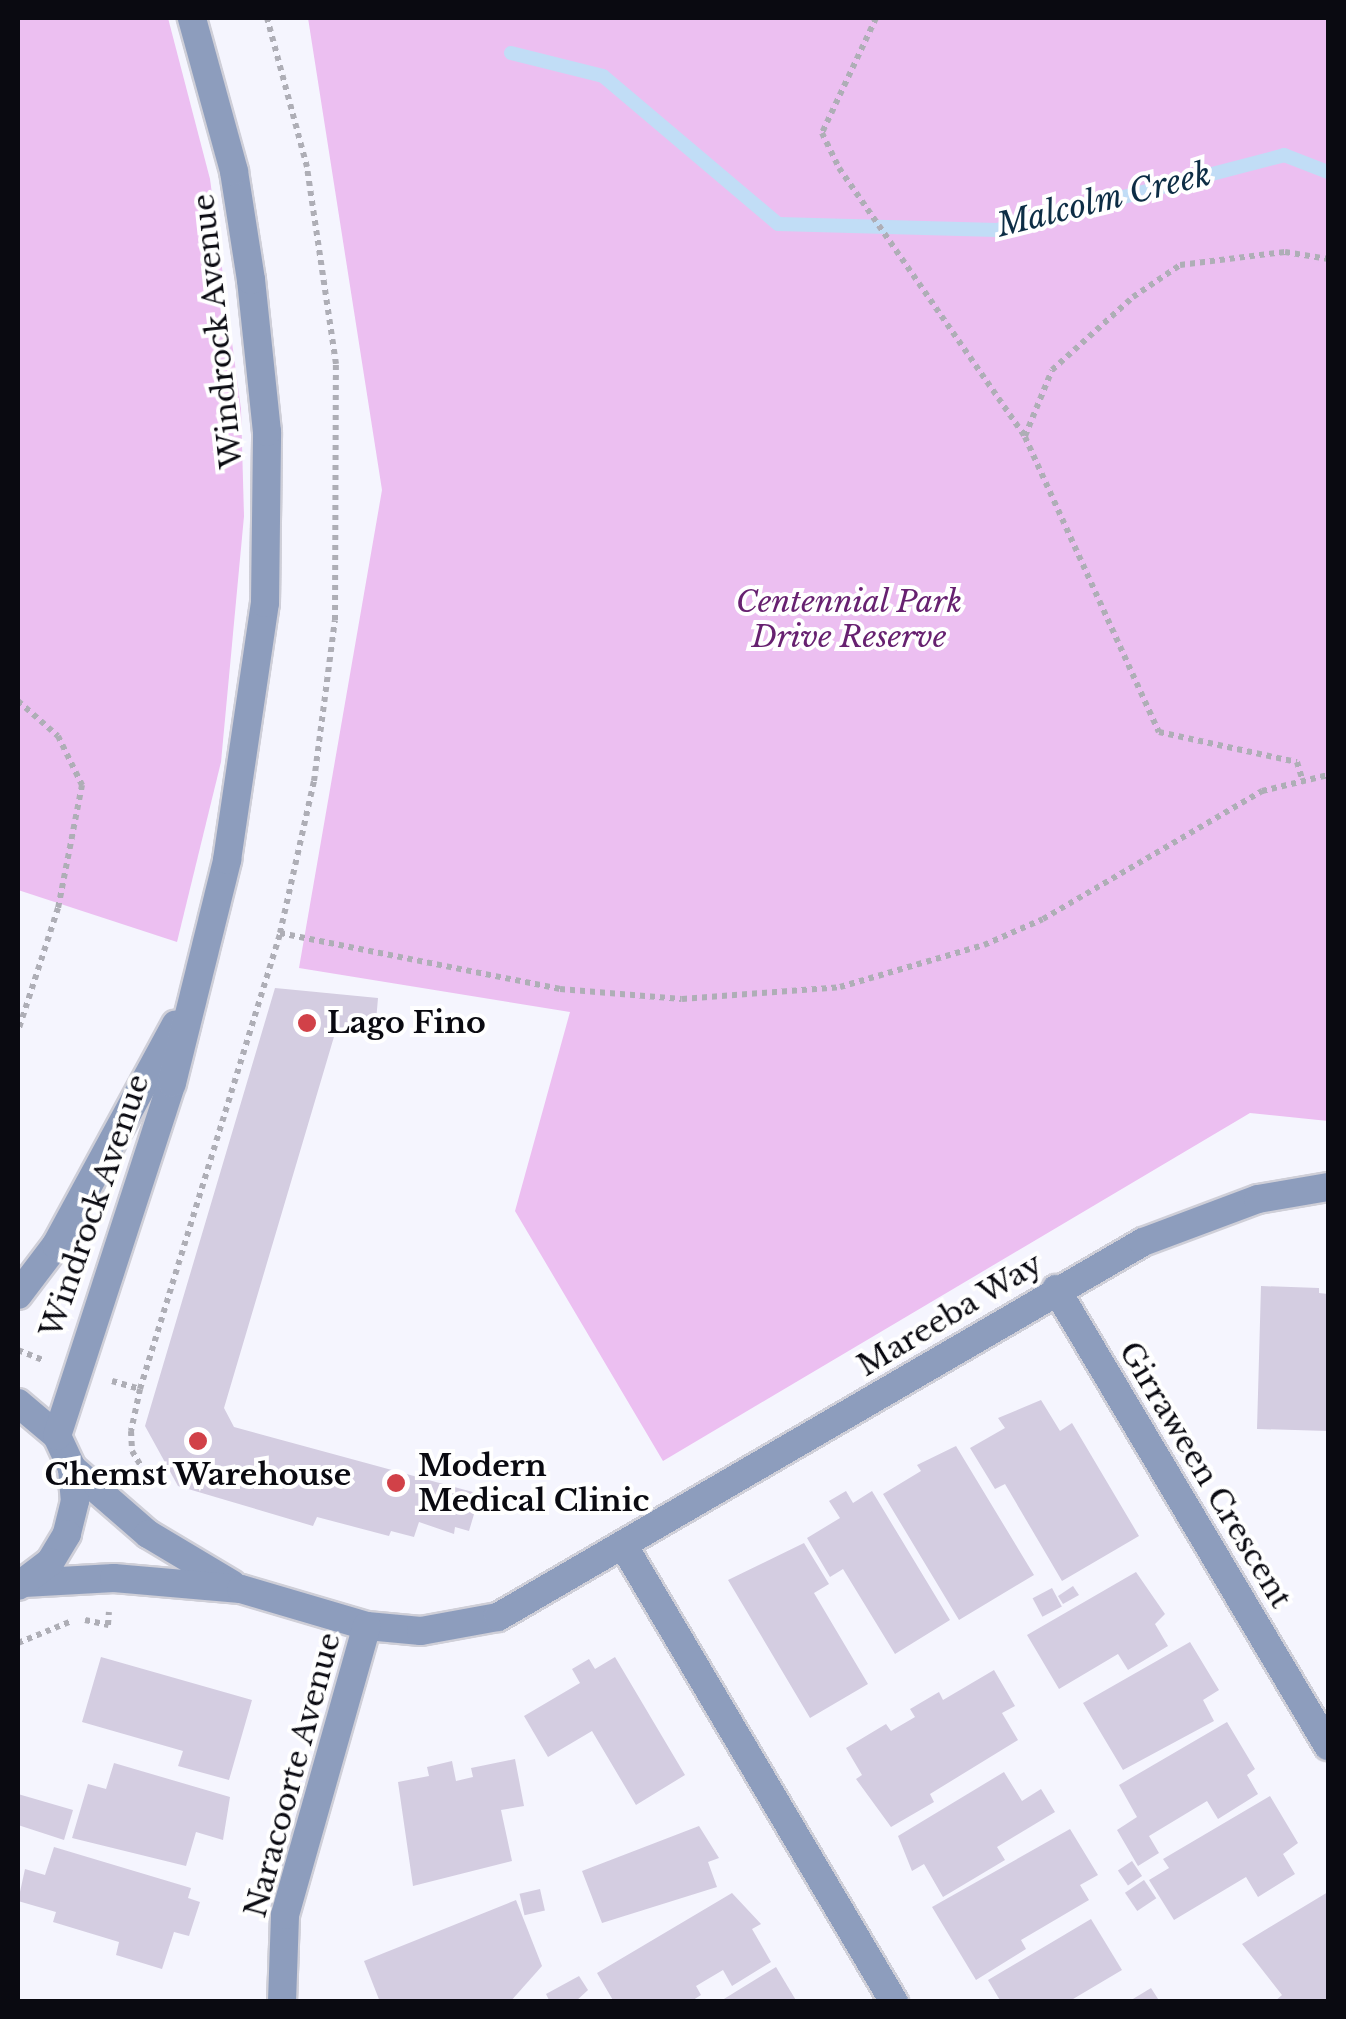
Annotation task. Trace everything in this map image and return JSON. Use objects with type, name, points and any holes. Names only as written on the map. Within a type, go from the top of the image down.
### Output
[{"type":"street","name":"Windrock Avenue","points":[[57,1436],[74,1370],[172,1084],[247,755],[265,602],[267,432],[234,171],[192,18]]},
{"type":"street","name":"Windrock Avenue","points":[[18,1295],[56,1245],[192,996]]},
{"type":"street","name":"Mareeba Way","points":[[21,1585],[114,1578],[241,1589],[367,1626],[421,1631],[498,1618],[625,1548],[1056,1289],[1200,1217],[1328,1187]]},
{"type":"street","name":"Girraween Crescent","points":[[1056,1289],[1328,1746]]},
{"type":"street","points":[[18,1403],[57,1436],[72,1468],[75,1501],[67,1534],[50,1562],[21,1585]]},
{"type":"street","name":"Mareeba Way","points":[[72,1468],[148,1534],[241,1589]]},
{"type":"street","points":[[625,1548],[894,2002]]},
{"type":"street","name":"Naracoorte Avenue","points":[[282,2002],[284,1914],[367,1626]]},
{"type":"path","points":[[18,1350],[140,1389],[280,933],[316,763],[335,620],[340,478],[321,239],[268,18]]},
{"type":"path","points":[[876,18],[822,133],[839,168],[982,368],[1025,437],[1160,732],[1298,762],[1302,778]]},
{"type":"path","points":[[1025,437],[1052,370],[1132,298],[1180,264],[1286,252],[1328,259]]},
{"type":"path","points":[[18,701],[58,736],[82,785],[58,908],[18,1031]]},
{"type":"path","points":[[280,933],[560,988],[682,999],[840,987],[935,962],[1043,919],[1248,799],[1302,778],[1328,775]]},
{"type":"green space","points":[[18,18],[168,18],[210,179],[241,409],[244,516],[221,762],[177,942],[18,890]]},
{"type":"green space","name":"Centennial Park Drive Reserve","points":[[308,18],[1328,18],[1328,1121],[1250,1113],[663,1461],[515,1211],[570,1012],[299,968],[382,490]]},
{"type":"building","points":[[275,988],[378,998],[375,1033],[336,1030],[224,1408],[234,1427],[480,1494],[469,1531],[455,1527],[454,1534],[419,1522],[414,1537],[391,1531],[389,1536],[317,1517],[313,1526],[178,1486],[145,1426]]},
{"type":"building","points":[[1261,1286],[1319,1288],[1319,1293],[1328,1294],[1328,1431],[1257,1429]]},
{"type":"building","points":[[1041,1400],[1060,1431],[1072,1423],[1139,1536],[1062,1581],[1005,1484],[995,1489],[970,1448],[1005,1428],[998,1418]]},
{"type":"building","points":[[956,1446],[1034,1575],[959,1620],[883,1494],[921,1471],[917,1465]]},
{"type":"building","points":[[846,1491],[853,1503],[872,1491],[950,1620],[895,1654],[843,1569],[830,1577],[807,1538],[840,1518],[829,1501]]},
{"type":"building","points":[[804,1543],[829,1584],[814,1593],[868,1684],[810,1718],[728,1580]]},
{"type":"building","points":[[1136,1572],[1165,1614],[1155,1624],[1168,1646],[1128,1670],[1118,1654],[1059,1689],[1027,1635]]},
{"type":"building","points":[[1073,1586],[1079,1595],[1063,1604],[1058,1596]]},
{"type":"building","points":[[1052,1588],[1062,1607],[1042,1617],[1033,1598]]},
{"type":"building","points":[[1190,1642],[1219,1690],[1203,1700],[1214,1721],[1123,1770],[1083,1703]]},
{"type":"building","points":[[101,1657],[252,1700],[229,1780],[178,1766],[183,1751],[82,1722]]},
{"type":"building","points":[[615,1657],[685,1775],[636,1805],[592,1731],[548,1757],[524,1716],[580,1683],[572,1669],[589,1659],[595,1669]]},
{"type":"building","points":[[994,1670],[1015,1706],[1002,1713],[1018,1740],[930,1794],[934,1802],[891,1827],[856,1779],[862,1775],[846,1748],[886,1724],[891,1731],[915,1717],[910,1709],[939,1692],[943,1700]]},
{"type":"building","points":[[1227,1722],[1255,1769],[1247,1775],[1258,1794],[1218,1819],[1207,1801],[1149,1836],[1159,1853],[1138,1866],[1117,1830],[1137,1817],[1119,1785]]},
{"type":"building","points":[[515,1759],[524,1806],[501,1810],[512,1861],[413,1886],[398,1782],[429,1776],[427,1767],[452,1761],[456,1781],[473,1777],[471,1768]]},
{"type":"building","points":[[114,1763],[230,1797],[223,1840],[196,1832],[186,1866],[72,1838],[88,1784],[106,1789]]},
{"type":"building","points":[[1004,1772],[1022,1801],[1041,1789],[1055,1812],[997,1847],[1005,1860],[943,1897],[924,1864],[912,1871],[898,1836]]},
{"type":"building","points":[[18,1794],[73,1810],[64,1840],[18,1825]]},
{"type":"building","points":[[1270,1796],[1298,1843],[1283,1854],[1295,1874],[1258,1897],[1246,1877],[1174,1920],[1149,1880],[1169,1868],[1163,1859]]},
{"type":"building","points":[[699,1826],[719,1858],[708,1862],[717,1887],[602,1923],[582,1871]]},
{"type":"building","points":[[1070,1829],[1098,1875],[1080,1885],[1089,1900],[1021,1940],[1026,1949],[976,1980],[932,1907]]},
{"type":"building","points":[[54,1847],[191,1888],[188,1898],[200,1902],[189,1936],[174,1932],[162,1969],[116,1955],[119,1942],[53,1922],[56,1912],[18,1901],[25,1869],[45,1875]]},
{"type":"building","points":[[1132,1861],[1142,1876],[1128,1885],[1118,1871]]},
{"type":"building","points":[[1144,1880],[1156,1898],[1137,1911],[1125,1893]]},
{"type":"building","points":[[540,1889],[545,1910],[524,1915],[520,1894]]},
{"type":"building","points":[[1328,1892],[1328,2002],[1274,2002],[1282,1995],[1242,1944]]},
{"type":"building","points":[[732,1893],[761,1924],[752,1929],[771,1962],[732,1986],[723,1970],[696,1986],[701,1995],[690,2002],[614,2002],[597,1973]]},
{"type":"building","points":[[516,1900],[542,1966],[510,2002],[380,2002],[364,1961]]},
{"type":"building","points":[[1091,1919],[1122,1970],[1068,2002],[1001,2002],[988,1980]]},
{"type":"building","points":[[776,1967],[797,2002],[719,2002]]},
{"type":"building","points":[[579,1976],[588,1990],[575,2002],[550,2002],[546,1994]]},
{"type":"building","points":[[1151,1988],[1160,2002],[1128,2002]]},
{"type":"waterway","name":"Malcolm Creek","points":[[511,53],[603,76],[778,224],[997,230],[1284,155],[1328,172]]},
{"type":"place","name":"Lago Fino","points":[[307,1023]]},
{"type":"place","name":"Chemst Warehouse","points":[[198,1441]]},
{"type":"place","name":"Modern Medical Clinic","points":[[396,1483]]}]
